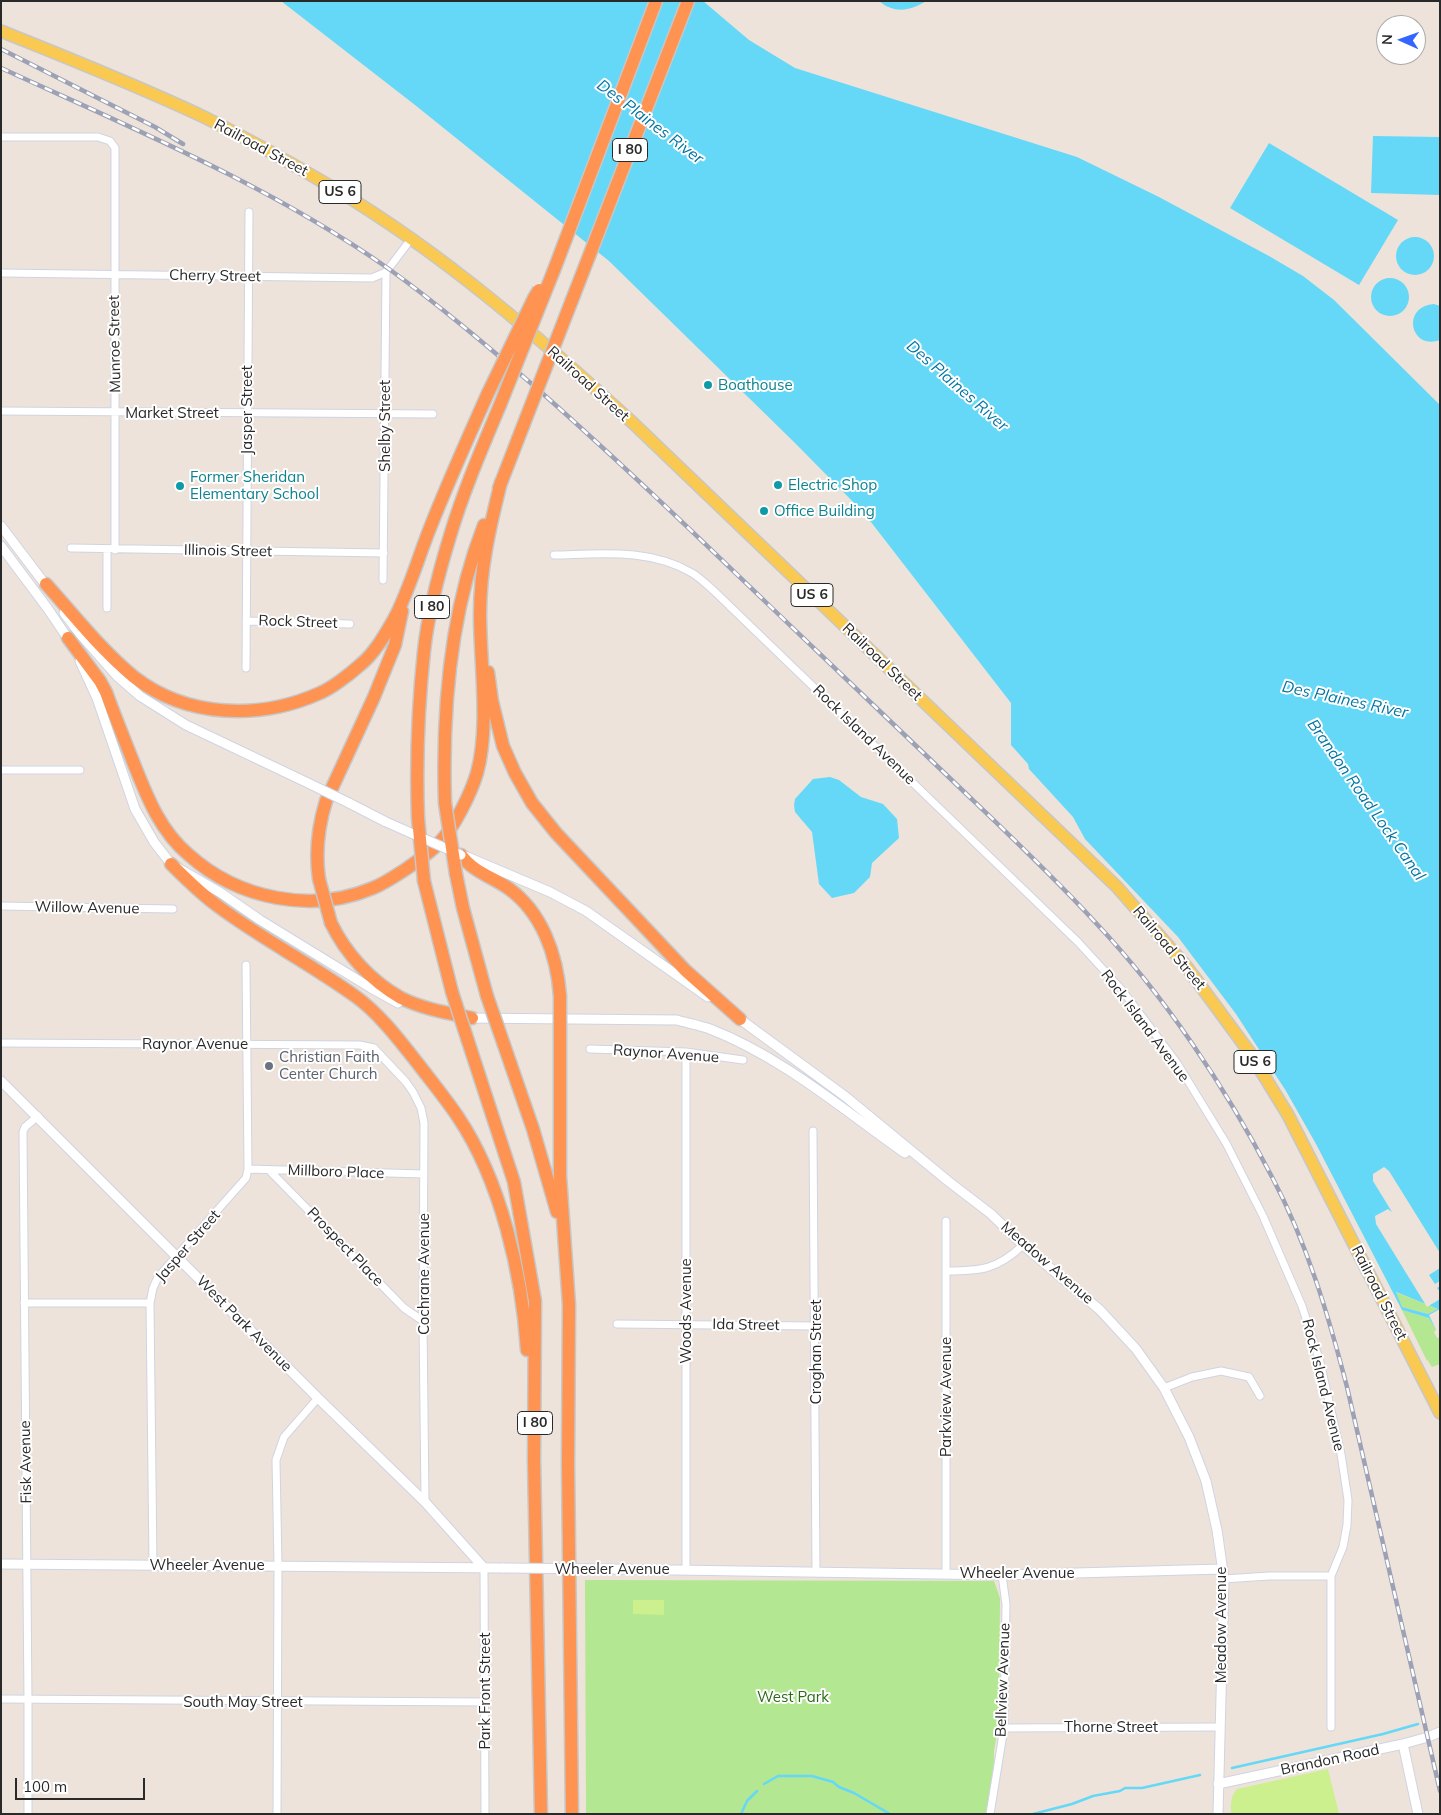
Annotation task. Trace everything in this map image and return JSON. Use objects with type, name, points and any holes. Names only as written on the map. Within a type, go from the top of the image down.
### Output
[{"type":"highway","name":"I 80","points":[[541,1814],[534,1460],[535,1301],[514,1182],[452,992],[424,881],[418,818],[417,744],[424,650],[450,536],[472,474],[554,270],[656,1]]},
{"type":"highway","name":"I 80","points":[[572,1814],[568,1464],[569,1304],[563,1233],[533,1129],[487,996],[463,908],[445,803],[444,760],[447,706],[452,651],[458,616],[475,548],[688,1]]},
{"type":"highway","points":[[46,584],[105,650],[134,677],[156,691],[183,703],[213,710],[240,711],[287,706],[322,693],[362,664],[394,619],[454,469],[488,393],[534,298],[554,270]]},
{"type":"highway","points":[[68,638],[106,692],[149,803],[168,832],[188,855],[210,872],[253,892],[274,897],[305,900],[333,899],[352,895],[386,881],[413,864],[440,843],[462,810],[477,774],[483,742],[481,572],[488,534],[502,482]]},
{"type":"highway","points":[[404,596],[401,621],[395,645],[374,697],[326,801],[320,820],[316,854],[318,879],[331,923],[336,933],[356,961],[372,978],[402,998],[422,1006],[472,1018]]},
{"type":"highway","points":[[480,613],[492,701],[503,746],[515,773],[532,803],[556,832],[685,970],[740,1019]]},
{"type":"highway","points":[[461,855],[467,864],[508,888],[530,910],[543,930],[552,949],[557,967],[560,996],[560,1176],[563,1233]]},
{"type":"highway","points":[[171,864],[191,885],[218,906],[356,997],[394,1034],[458,1118],[478,1154],[500,1205],[516,1264],[526,1323],[534,1460]]},
{"type":"main road","name":"Railroad Street","points":[[1,31],[138,87],[221,126],[336,190],[455,269],[572,367],[634,424],[1117,887],[1152,926],[1216,1006],[1250,1054],[1288,1115],[1440,1413]]},
{"type":"street","name":"Munroe Street","points":[[1,137],[98,137],[110,141],[115,148],[115,550]]},
{"type":"street","name":"Jasper Street","points":[[246,668],[249,212]]},
{"type":"street","points":[[386,272],[412,239]]},
{"type":"street","name":"Cherry Street","points":[[1,273],[372,278],[386,272]]},
{"type":"street","name":"Shelby Street","points":[[383,580],[386,272]]},
{"type":"street","name":"Market Street","points":[[1,411],[433,414]]},
{"type":"street","points":[[1,526],[46,584],[58,605],[80,634],[117,676],[140,696],[186,725],[386,822],[550,892],[586,911],[740,1019],[846,1097],[948,1181]]},
{"type":"street","points":[[1,546],[68,638],[97,698],[135,809],[150,836],[171,864],[222,893],[260,920],[398,1003],[443,1015],[472,1018],[677,1020],[709,1028],[760,1053],[792,1072],[948,1181]]},
{"type":"street","name":"Illinois Street","points":[[71,548],[384,553]]},
{"type":"street","points":[[106,608],[107,550]]},
{"type":"street","name":"Rock Island Avenue","points":[[554,555],[631,554],[661,559],[692,573],[720,596],[1078,942],[1122,990],[1177,1063],[1226,1144],[1263,1216],[1302,1306],[1320,1362],[1341,1454],[1348,1500],[1348,1525],[1343,1547],[1331,1576],[1331,1727]]},
{"type":"street","name":"Rock Street","points":[[246,621],[350,624]]},
{"type":"street","points":[[1,770],[80,770]]},
{"type":"street","name":"Willow Avenue","points":[[1,906],[173,909]]},
{"type":"street","points":[[246,965],[248,1169]]},
{"type":"street","name":"Raynor Avenue","points":[[1,1043],[360,1045],[374,1048],[385,1058]]},
{"type":"street","name":"Raynor Avenue","points":[[590,1049],[686,1052],[743,1060]]},
{"type":"street","name":"Woods Avenue","points":[[686,1052],[686,1569]]},
{"type":"street","name":"Cochrane Avenue","points":[[385,1058],[413,1092],[421,1108],[424,1123],[423,1321],[425,1502]]},
{"type":"street","name":"West Park Avenue","points":[[1,1081],[318,1398],[425,1502],[484,1568]]},
{"type":"street","name":"Fisk Avenue","points":[[28,1814],[23,1132],[25,1127],[38,1116]]},
{"type":"street","name":"Croghan Street","points":[[813,1131],[816,1326],[816,1572]]},
{"type":"street","name":"Jasper Street","points":[[153,1565],[150,1303],[152,1288],[158,1277],[246,1178],[248,1169]]},
{"type":"street","name":"Millboro Place","points":[[248,1169],[424,1174]]},
{"type":"street","name":"Prospect Place","points":[[269,1170],[404,1308],[423,1321]]},
{"type":"street","name":"Meadow Avenue","points":[[948,1181],[991,1214],[1100,1310],[1136,1349],[1164,1388],[1189,1437],[1206,1481],[1217,1530],[1223,1574],[1218,1814]]},
{"type":"street","name":"Parkview Avenue","points":[[946,1220],[946,1574]]},
{"type":"street","points":[[946,1271],[976,1271],[998,1264],[1014,1255],[1024,1245]]},
{"type":"street","points":[[24,1303],[150,1303]]},
{"type":"street","name":"Ida Street","points":[[617,1324],[816,1326]]},
{"type":"street","points":[[1164,1388],[1192,1377],[1221,1371],[1249,1377],[1260,1396]]},
{"type":"street","points":[[277,1814],[278,1566],[276,1460],[284,1437],[318,1398]]},
{"type":"street","name":"Wheeler Avenue","points":[[1,1564],[686,1569],[1002,1575],[1223,1574],[1331,1576]]},
{"type":"street","name":"Park Front Street","points":[[484,1568],[485,1814]]},
{"type":"street","name":"Bellview Avenue","points":[[990,1814],[1004,1728],[1006,1604],[1002,1575]]},
{"type":"street","name":"South May Street","points":[[1,1700],[485,1702]]},
{"type":"street","name":"Thorne Street","points":[[1004,1728],[1219,1727]]},
{"type":"street","name":"Brandon Road","points":[[1218,1784],[1403,1744],[1440,1732]]},
{"type":"street","points":[[1403,1744],[1418,1814]]},
{"type":"green space","points":[[1395,1292],[1438,1309],[1428,1314],[1402,1307]]},
{"type":"green space","points":[[1402,1310],[1429,1318],[1440,1337],[1440,1364],[1432,1367],[1428,1361],[1430,1359],[1427,1361]]},
{"type":"green space","name":"West Park","points":[[585,1580],[994,1581],[1000,1598],[999,1722],[994,1751],[993,1814],[586,1814]]},
{"type":"green space","points":[[633,1600],[664,1600],[664,1615],[633,1614]]},
{"type":"green space","points":[[1328,1769],[1339,1814],[1231,1814],[1232,1798],[1237,1789]]},
{"type":"water","points":[[281,1],[703,1],[749,40],[795,68],[1077,157],[1159,197],[1269,256],[1303,276],[1334,300],[1440,405],[1440,1337],[1429,1318],[1402,1310],[1316,1144],[1286,1091],[1236,1014],[1178,937],[1085,839],[1073,817],[1029,769],[1028,764],[1011,745],[1011,703],[864,513],[609,261],[415,105]],"holes":[[[1396,1292],[1438,1309],[1428,1314],[1402,1307]]]},
{"type":"water","points":[[879,1],[926,1],[902,10],[891,8]]},
{"type":"water","points":[[1373,136],[1440,137],[1440,195],[1371,193]]},
{"type":"water","points":[[1269,143],[1398,220],[1359,285],[1230,208]]},
{"type":"water","points":[[1415,237],[1428,243],[1434,256],[1428,269],[1415,275],[1402,269],[1396,256],[1402,243]]},
{"type":"water","points":[[1390,278],[1403,284],[1409,297],[1403,310],[1390,316],[1377,310],[1371,297],[1377,284]]},
{"type":"water","points":[[1434,304],[1440,306],[1440,340],[1430,342],[1416,334],[1413,327],[1413,319],[1417,312],[1424,307]]},
{"type":"water","points":[[830,777],[839,780],[861,797],[883,804],[897,819],[899,838],[872,863],[870,877],[854,893],[832,898],[819,884],[812,832],[795,812],[794,805],[795,799],[813,779]]},
{"type":"pier","points":[[1384,1167],[1389,1171],[1440,1253],[1440,1268],[1429,1275],[1435,1284],[1440,1281],[1440,1286],[1437,1288],[1440,1292],[1440,1299],[1427,1307],[1376,1224],[1375,1216],[1388,1209],[1392,1212],[1373,1181],[1373,1174]]},
{"type":"pier","points":[[1440,1309],[1440,1337],[1437,1338],[1434,1332],[1436,1330],[1429,1315]]},
{"type":"waterway","points":[[1232,1768],[1383,1734],[1418,1724]]},
{"type":"waterway","points":[[1033,1814],[1072,1804],[1093,1796],[1120,1791],[1125,1788],[1142,1788],[1200,1775]]},
{"type":"waterway","points":[[764,1784],[778,1776],[812,1776],[833,1782],[890,1814]]},
{"type":"waterway","points":[[741,1814],[747,1801],[757,1791]]},
{"type":"railway","points":[[1,49],[155,127],[183,144]]},
{"type":"railway","points":[[1,68],[151,136],[249,185],[343,239],[389,269],[444,311],[533,385],[655,496],[1027,852],[1121,950],[1169,1011],[1235,1110],[1272,1177],[1296,1227],[1316,1279],[1347,1387],[1440,1791]]},
{"type":"place","name":"Boathouse","points":[[708,385]]},
{"type":"place","name":"Electric Shop","points":[[778,485]]},
{"type":"place","name":"Former Sheridan Elementary School","points":[[180,486]]},
{"type":"place","name":"Office Building","points":[[764,511]]},
{"type":"place","name":"Christian Faith Center Church","points":[[269,1066]]},
{"type":"water label","name":"Des Plaines River","points":[[650,122]]},
{"type":"water label","name":"Des Plaines River","points":[[957,386]]},
{"type":"water label","name":"Des Plaines River","points":[[1345,700]]},
{"type":"water label","name":"Brandon Road Lock Canal","points":[[1366,800]]}]
